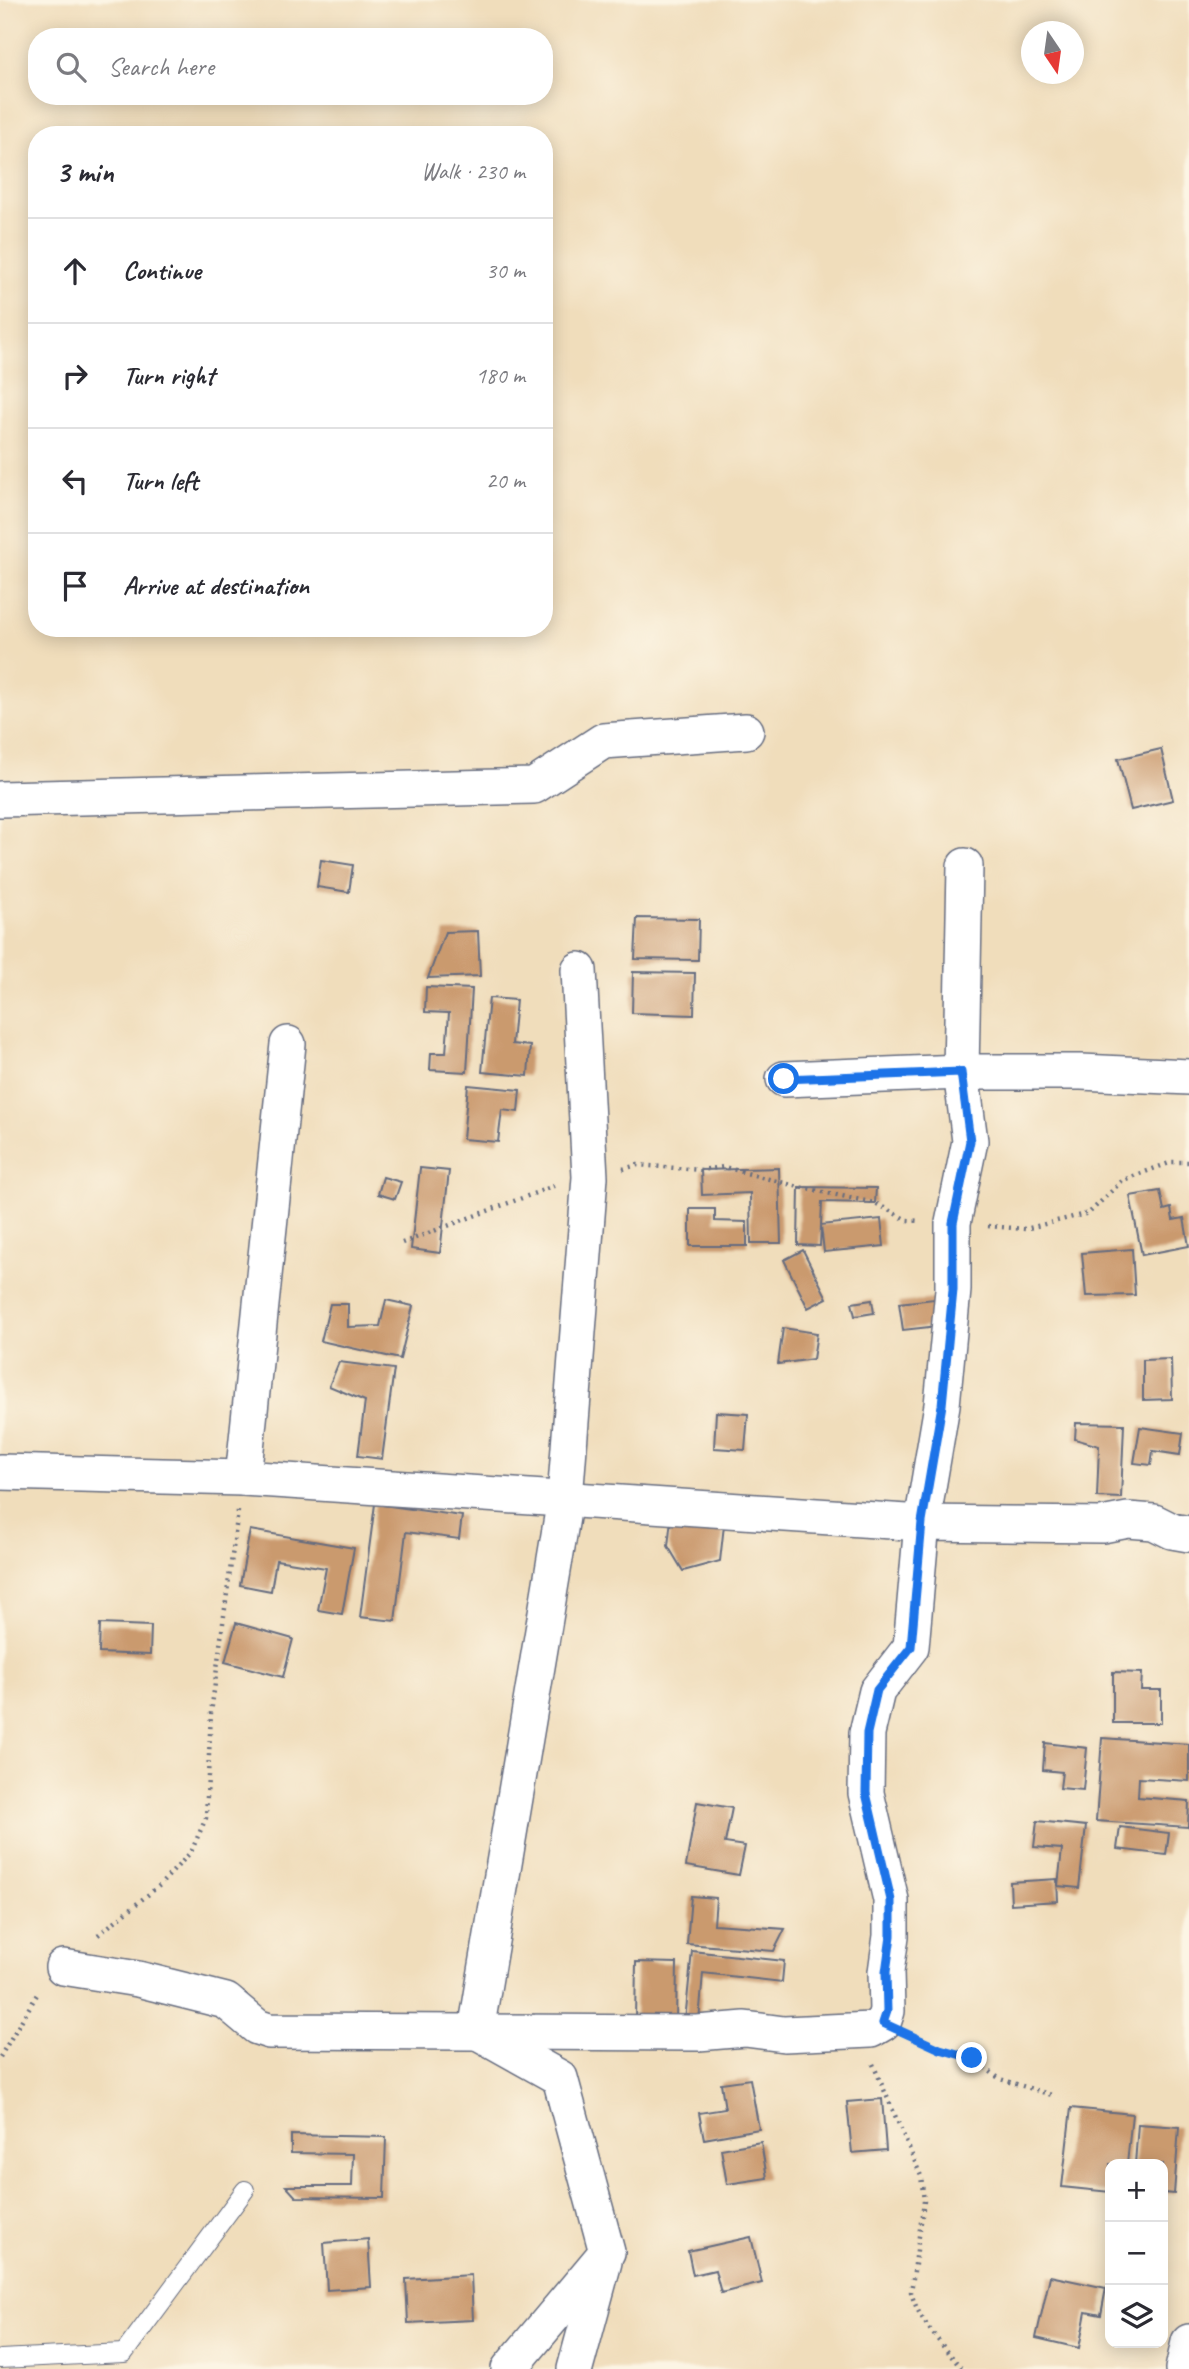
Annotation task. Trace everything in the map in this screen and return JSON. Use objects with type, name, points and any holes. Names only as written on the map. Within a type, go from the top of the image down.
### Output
[{"type":"street","points":[[0,799],[534,786],[603,741],[746,731]]},
{"type":"street","points":[[63,1967],[138,1979],[226,2001],[257,2027],[269,2031],[698,2033],[745,2029],[784,2034],[871,2027],[887,2011],[886,1972],[891,1936],[891,1900],[866,1793],[867,1733],[877,1690],[911,1647],[922,1522],[942,1405],[953,1290],[953,1223],[970,1141],[961,1072],[965,866]]},
{"type":"street","points":[[476,2031],[565,1499],[590,1177],[579,970]]},
{"type":"street","points":[[243,1478],[288,1044]]},
{"type":"street","points":[[784,1079],[961,1072],[1081,1072],[1189,1077]]},
{"type":"street","points":[[0,1472],[243,1478],[922,1522],[1102,1525],[1128,1520],[1154,1522],[1172,1531],[1189,1534]]},
{"type":"street","points":[[476,2031],[560,2078],[607,2252],[575,2369]]},
{"type":"street","points":[[509,2369],[607,2252]]},
{"type":"street","points":[[1183,2369],[1189,2342]]},
{"type":"lane","points":[[0,2359],[124,2353],[245,2190]]},
{"type":"path","points":[[402,1243],[549,1187],[638,1165],[701,1170],[724,1167],[875,1203],[907,1220],[1025,1229],[1089,1213],[1123,1180],[1172,1162],[1189,1162]]},
{"type":"path","points":[[0,2057],[43,1984],[160,1885],[191,1852],[206,1818],[211,1713],[243,1478]]},
{"type":"path","points":[[871,2027],[972,2058],[1000,2079],[1055,2096]]},
{"type":"path","points":[[871,2027],[920,2176],[924,2201],[911,2292],[915,2306],[928,2327],[962,2369]]},
{"type":"building","points":[[1161,749],[1173,800],[1131,810],[1118,759]]},
{"type":"building","points":[[321,860],[353,865],[349,892],[317,887]]},
{"type":"building","points":[[637,918],[699,919],[698,960],[635,959]]},
{"type":"building","points":[[478,931],[480,976],[428,978],[445,932]]},
{"type":"building","points":[[633,972],[695,973],[694,1015],[632,1013]]},
{"type":"building","points":[[426,987],[472,989],[467,1072],[430,1070],[431,1053],[446,1053],[449,1013],[425,1012]]},
{"type":"building","points":[[489,998],[516,1000],[512,1044],[530,1046],[528,1076],[482,1072]]},
{"type":"building","points":[[468,1085],[520,1090],[518,1112],[502,1110],[498,1142],[463,1139]]},
{"type":"building","points":[[420,1168],[449,1171],[440,1253],[411,1249]]},
{"type":"building","points":[[779,1168],[781,1243],[751,1243],[750,1193],[702,1195],[701,1170]]},
{"type":"building","points":[[383,1177],[401,1182],[395,1199],[378,1194]]},
{"type":"building","points":[[799,1187],[876,1188],[875,1203],[822,1202],[820,1246],[798,1245]]},
{"type":"building","points":[[1160,1191],[1164,1210],[1171,1208],[1173,1220],[1184,1218],[1189,1246],[1142,1255],[1130,1196]]},
{"type":"building","points":[[690,1209],[715,1209],[715,1221],[747,1222],[747,1246],[690,1246]]},
{"type":"building","points":[[881,1219],[884,1246],[824,1252],[821,1225]]},
{"type":"building","points":[[1132,1249],[1135,1295],[1086,1296],[1082,1253]]},
{"type":"building","points":[[803,1250],[827,1298],[808,1308],[784,1260]]},
{"type":"building","points":[[934,1299],[938,1326],[903,1330],[899,1303]]},
{"type":"building","points":[[386,1300],[413,1306],[400,1359],[321,1341],[330,1304],[348,1304],[348,1327],[380,1326]]},
{"type":"building","points":[[872,1300],[874,1313],[855,1316],[852,1303]]},
{"type":"building","points":[[783,1328],[817,1333],[813,1359],[778,1364]]},
{"type":"building","points":[[1171,1359],[1172,1399],[1143,1400],[1143,1360]]},
{"type":"building","points":[[339,1362],[394,1369],[382,1459],[358,1456],[365,1401],[329,1386]]},
{"type":"building","points":[[716,1412],[748,1414],[745,1450],[714,1448]]},
{"type":"building","points":[[1076,1423],[1124,1424],[1121,1498],[1097,1497],[1099,1446],[1075,1439]]},
{"type":"building","points":[[1140,1427],[1183,1433],[1180,1455],[1153,1451],[1151,1465],[1134,1463]]},
{"type":"building","points":[[375,1504],[462,1516],[459,1539],[406,1532],[395,1621],[360,1617]]},
{"type":"building","points":[[671,1519],[724,1525],[720,1561],[683,1571],[668,1546]]},
{"type":"building","points":[[250,1530],[354,1548],[342,1614],[318,1610],[326,1568],[276,1560],[271,1591],[240,1585]]},
{"type":"building","points":[[236,1623],[293,1639],[283,1677],[225,1662]]},
{"type":"building","points":[[100,1624],[151,1626],[150,1655],[99,1653]]},
{"type":"building","points":[[1113,1672],[1142,1673],[1141,1690],[1161,1690],[1161,1723],[1113,1723]]},
{"type":"building","points":[[1102,1738],[1189,1744],[1189,1781],[1139,1778],[1138,1797],[1189,1801],[1188,1827],[1096,1821]]},
{"type":"building","points":[[1045,1743],[1087,1748],[1083,1790],[1060,1788],[1062,1772],[1043,1770]]},
{"type":"building","points":[[697,1802],[732,1808],[725,1843],[745,1846],[739,1875],[686,1866]]},
{"type":"building","points":[[1037,1821],[1086,1826],[1079,1888],[1058,1886],[1062,1849],[1034,1847]]},
{"type":"building","points":[[1120,1827],[1169,1833],[1166,1855],[1117,1849]]},
{"type":"building","points":[[1057,1879],[1058,1901],[1011,1904],[1010,1882]]},
{"type":"building","points":[[691,1896],[716,1898],[714,1924],[785,1929],[774,1951],[687,1944]]},
{"type":"building","points":[[692,1951],[784,1961],[782,1982],[703,1973],[698,2033],[684,2031]]},
{"type":"building","points":[[636,1962],[677,1963],[676,2021],[635,2020]]},
{"type":"building","points":[[750,2079],[759,2129],[704,2139],[699,2113],[725,2109],[721,2083]]},
{"type":"building","points":[[882,2099],[886,2150],[852,2153],[847,2102]]},
{"type":"building","points":[[1071,2108],[1132,2114],[1128,2159],[1105,2159],[1105,2191],[1062,2187]]},
{"type":"building","points":[[1138,2124],[1179,2127],[1174,2194],[1168,2193],[1168,2159],[1135,2159]]},
{"type":"building","points":[[291,2135],[386,2137],[384,2198],[296,2197],[286,2186],[352,2186],[353,2154],[291,2153]]},
{"type":"building","points":[[761,2142],[767,2178],[727,2184],[721,2149]]},
{"type":"building","points":[[751,2237],[762,2283],[721,2293],[715,2270],[693,2275],[688,2251]]},
{"type":"building","points":[[368,2239],[371,2287],[327,2290],[324,2243]]},
{"type":"building","points":[[471,2275],[473,2320],[408,2323],[406,2279]]},
{"type":"building","points":[[1050,2276],[1105,2288],[1101,2315],[1086,2312],[1079,2348],[1036,2338]]},
{"type":"route","points":[[784,1079],[961,1072],[970,1141],[953,1223],[953,1290],[942,1405],[922,1522],[911,1647],[877,1690],[867,1733],[866,1793],[891,1900],[891,1936],[886,1972],[887,2011],[883,2023],[940,2049],[972,2058]]}]
